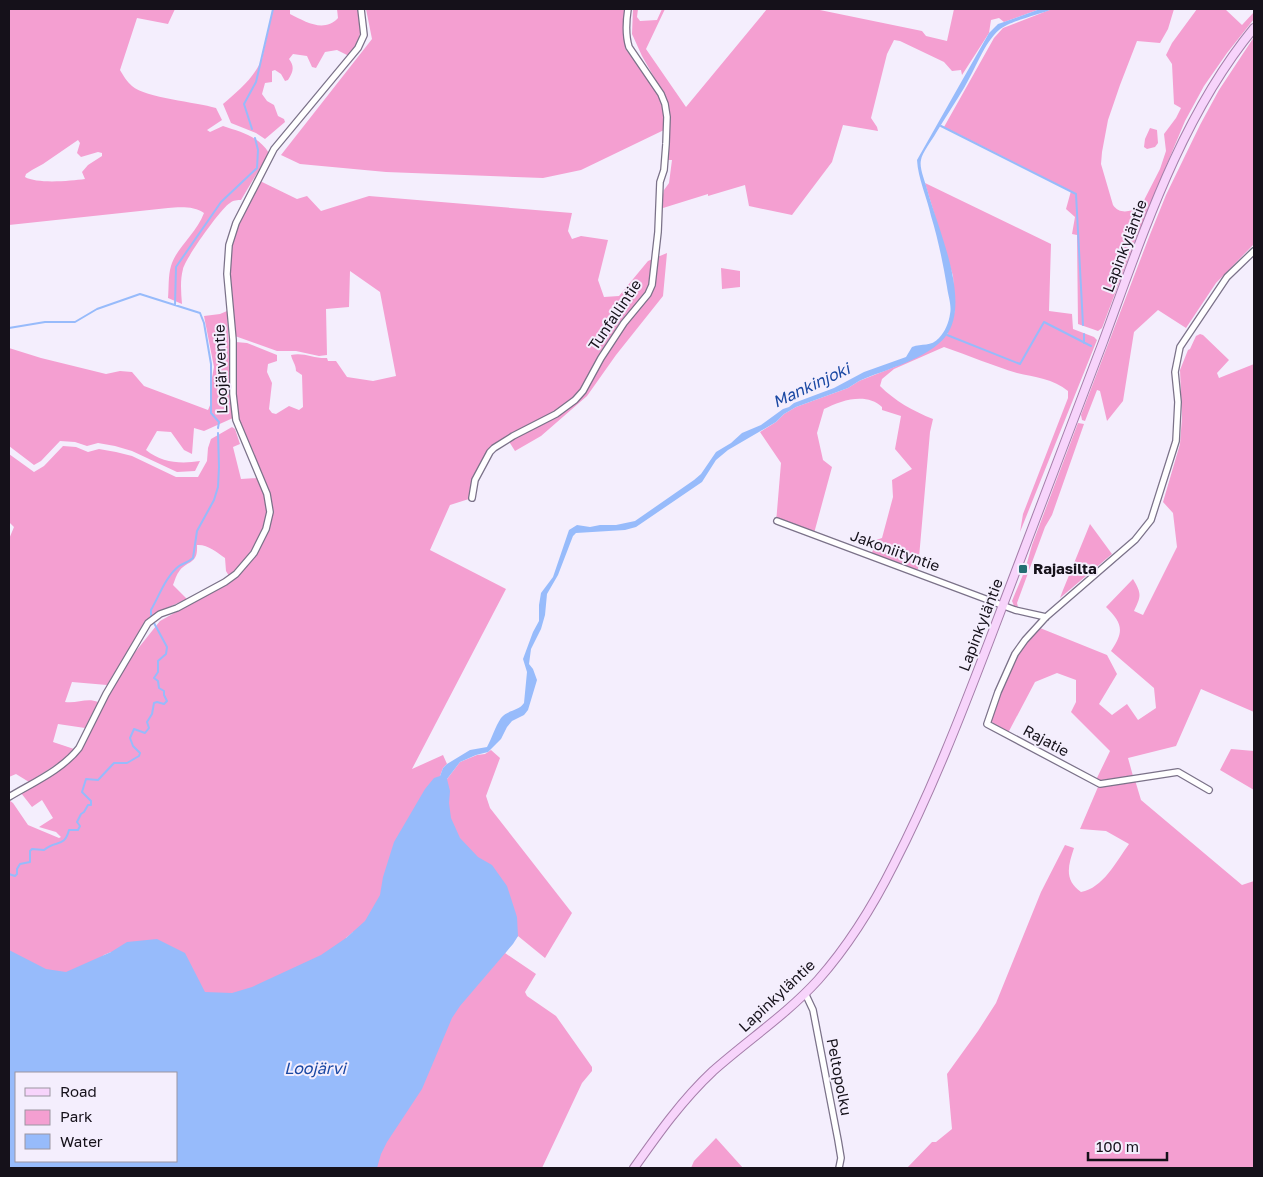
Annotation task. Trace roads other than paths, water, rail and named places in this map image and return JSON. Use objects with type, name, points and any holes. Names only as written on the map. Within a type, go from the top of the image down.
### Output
[{"type":"main road","name":"Lapinkyläntie","points":[[634,1168],[663,1127],[692,1092],[805,993],[832,964],[876,900],[938,768],[1003,606],[1164,184],[1179,151],[1215,84],[1254,28]]},
{"type":"street","name":"Loojärventie","points":[[9,797],[56,769],[74,755],[106,694],[148,623],[160,614],[177,608],[236,574],[247,562],[262,538],[268,521],[269,503],[236,420],[233,394],[234,340],[227,274],[228,245],[236,223],[274,149],[358,48],[364,35],[361,9]]},
{"type":"street","name":"Tunfallintie","points":[[472,498],[475,480],[490,452],[513,436],[556,414],[575,400],[592,377],[614,338],[648,294],[652,285],[667,117],[661,94],[627,41],[628,9]]},
{"type":"street","points":[[1046,617],[1135,540],[1151,520],[1176,441],[1178,402],[1175,372],[1180,347],[1227,277],[1254,251]]},
{"type":"street","name":"Jakoniityntie","points":[[777,522],[1003,606],[1046,617]]},
{"type":"street","name":"Rajatie","points":[[1046,617],[1015,654],[998,692],[987,724],[1100,784],[1178,772],[1209,790]]},
{"type":"street","name":"Peltopolku","points":[[805,993],[810,1001],[815,1019],[841,1158],[839,1168]]},
{"type":"water","name":"Loojärvi","points":[[1040,9],[1052,9],[1010,24],[994,35],[984,49],[964,88],[925,150],[921,160],[923,175],[950,264],[954,284],[955,304],[953,321],[946,336],[929,351],[906,363],[859,381],[848,388],[796,407],[784,414],[776,422],[728,450],[716,460],[702,482],[636,527],[625,530],[576,533],[573,536],[558,575],[547,594],[545,615],[541,629],[531,649],[529,664],[537,680],[528,710],[524,715],[512,721],[501,739],[488,752],[460,762],[447,779],[450,791],[451,818],[460,838],[478,857],[492,865],[507,886],[517,917],[518,936],[452,1018],[422,1089],[387,1142],[377,1168],[9,1168],[9,950],[46,969],[66,972],[111,952],[127,942],[157,939],[185,953],[205,992],[232,993],[252,987],[321,955],[346,938],[365,921],[380,895],[383,877],[394,842],[425,789],[434,778],[440,776],[447,764],[470,750],[487,747],[501,718],[524,703],[527,672],[523,659],[539,621],[541,593],[553,577],[569,530],[577,525],[590,527],[635,521],[694,480],[701,474],[716,452],[731,443],[742,433],[761,425],[794,403],[834,388],[864,372],[906,357],[912,347],[933,343],[941,336],[949,320],[950,304],[938,242],[917,160],[989,33],[998,24]]},
{"type":"waterway","points":[[252,129],[244,104],[256,82],[273,9]]},
{"type":"waterway","points":[[941,126],[1076,194],[1083,325]]},
{"type":"waterway","points":[[175,305],[176,267],[221,202],[257,168],[258,150],[255,138]]},
{"type":"waterway","points":[[9,328],[45,322],[75,322],[97,309],[140,294],[200,313],[204,323],[211,364],[211,413],[219,422],[218,428]]},
{"type":"waterway","points":[[947,335],[1020,364],[1044,322],[1091,346]]},
{"type":"waterway","points":[[1084,334],[1084,343]]},
{"type":"waterway","points":[[151,615],[151,610],[170,575],[179,566],[193,558],[197,531],[214,500],[218,487],[218,433]]},
{"type":"waterway","points":[[9,874],[15,876],[20,864],[30,862],[30,851],[32,849],[44,850],[65,840],[69,830],[78,830],[80,826],[77,822],[81,814],[88,805],[91,805],[91,801],[82,792],[86,779],[98,780],[114,763],[127,763],[139,756],[140,753],[133,746],[130,738],[134,729],[145,733],[149,728],[147,722],[152,714],[154,703],[164,704],[167,701],[164,691],[159,688],[158,681],[154,678],[158,672],[158,661],[166,654],[167,647],[154,623]]},
{"type":"place","name":"Rajasilta","points":[[1023,569]]},
{"type":"water label","name":"Mankinjoki","points":[[811,385]]}]
